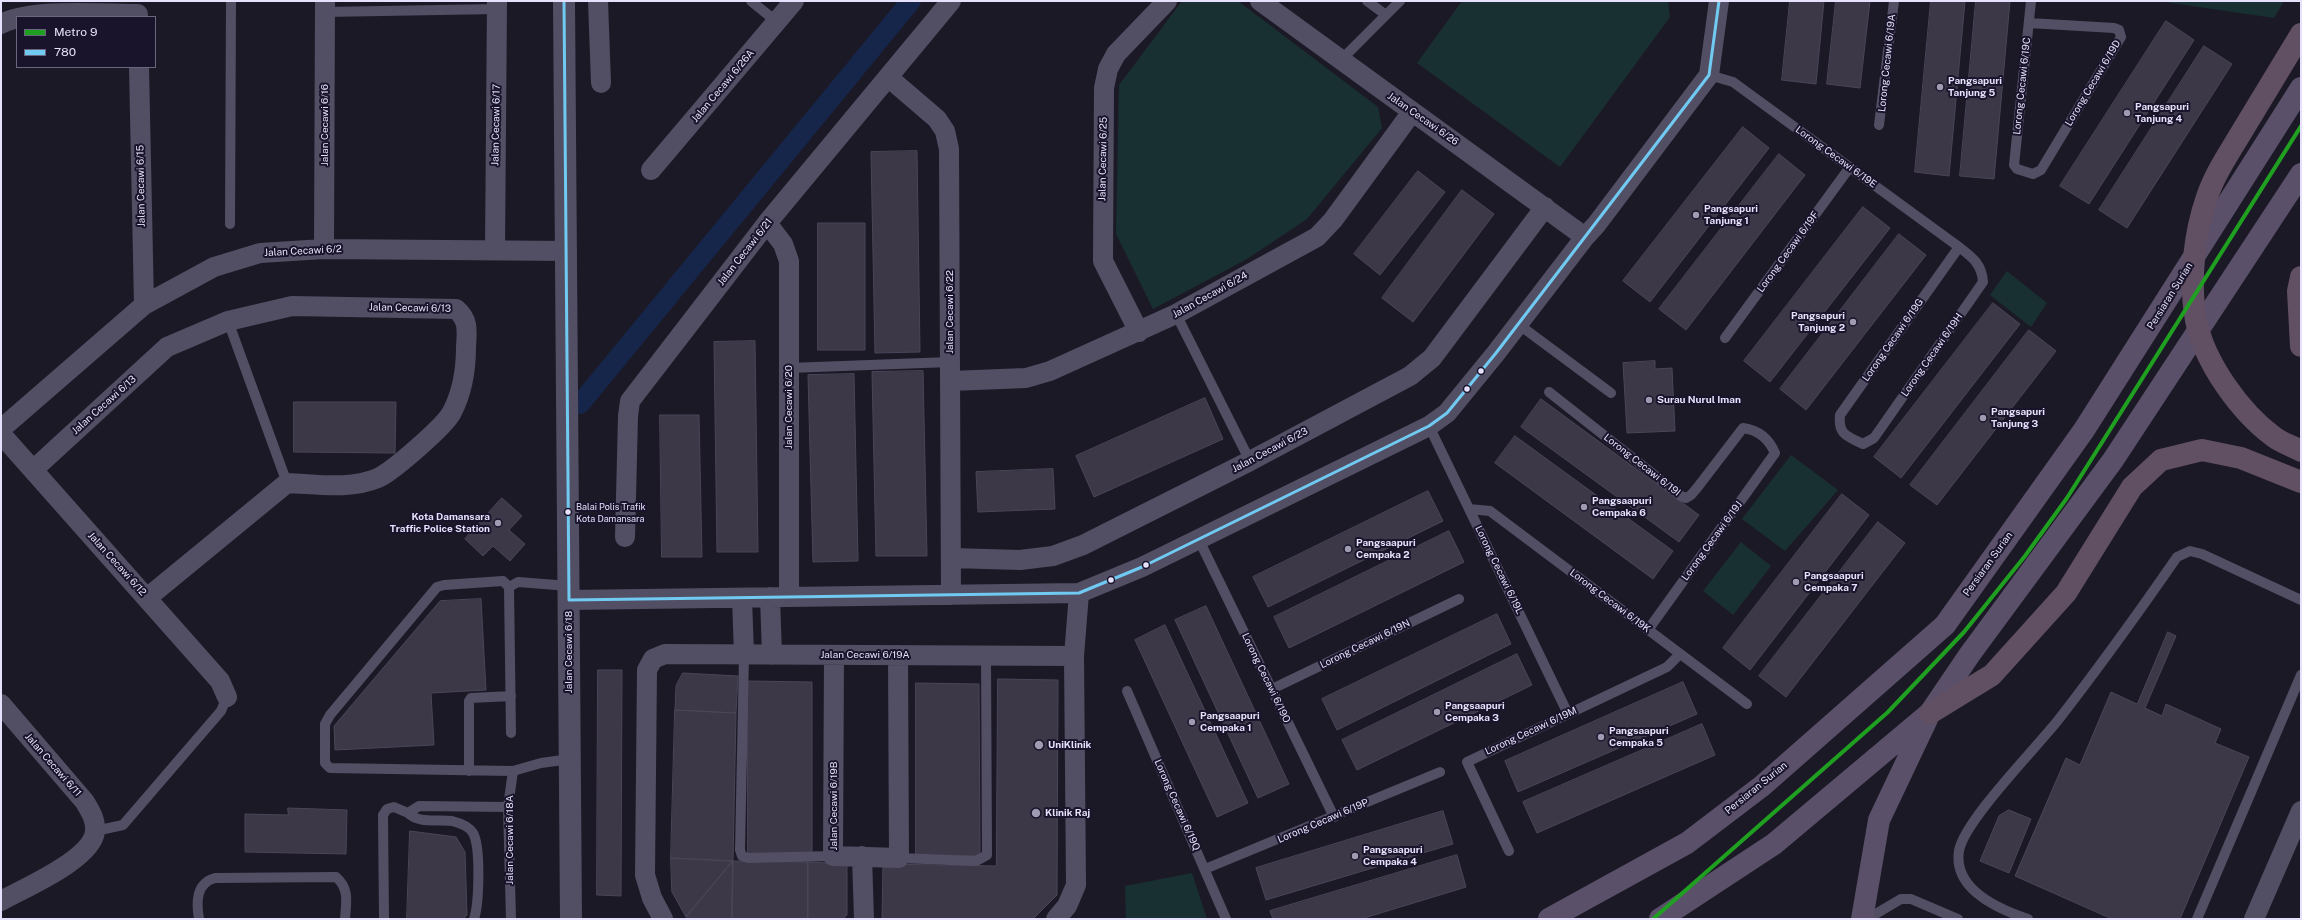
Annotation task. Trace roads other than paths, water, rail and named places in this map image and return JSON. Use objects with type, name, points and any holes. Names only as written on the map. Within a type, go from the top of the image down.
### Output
[{"type":"highway","points":[[2301,34],[2229,153],[2207,197],[2197,235],[2194,281],[2196,320],[2206,351],[2224,382],[2244,408],[2274,437],[2301,451]]},
{"type":"highway","points":[[2301,277],[2298,291],[2301,346]]},
{"type":"highway","points":[[1930,713],[1992,676],[2066,593],[2132,488],[2161,460],[2202,450],[2241,458],[2301,482]]},
{"type":"main road","name":"Persiaran Surian","points":[[1549,919],[1687,843],[1762,786],[1945,625],[2084,430],[2301,88]]},
{"type":"main road","points":[[1862,919],[1879,820],[1930,713],[1970,654],[2113,460],[2298,182]]},
{"type":"main road","points":[[1660,919],[1774,844],[1930,713]]},
{"type":"street","name":"Jalan Cecawi 6/18","points":[[564,1],[567,251],[570,919]]},
{"type":"street","points":[[598,1],[601,83]]},
{"type":"street","name":"Jalan Cecawi 6/26A","points":[[651,170],[794,1]]},
{"type":"street","name":"Jalan Cecawi 6/21","points":[[625,537],[628,416],[630,401],[767,223],[951,1]]},
{"type":"street","name":"Jalan Cecawi 6/25","points":[[1139,332],[1103,260],[1104,88],[1108,69],[1116,54],[1167,1]]},
{"type":"street","name":"Jalan Cecawi 6/26","points":[[1260,1],[1585,236]]},
{"type":"street","points":[[569,593],[742,598],[1079,593],[1142,567],[1429,426],[1447,413],[1518,324],[1585,236],[1596,226],[1709,75],[1719,1]]},
{"type":"street","name":"Jalan Cecawi 6/17","points":[[495,250],[497,5]]},
{"type":"street","name":"Jalan Cecawi 6/16","points":[[324,249],[325,6]]},
{"type":"street","points":[[22,16],[32,14],[138,11]]},
{"type":"street","points":[[1,24],[16,17]]},
{"type":"street","name":"Jalan Cecawi 6/15","points":[[139,68],[144,305]]},
{"type":"street","name":"Jalan Cecawi 6/22","points":[[888,77],[937,119],[946,131],[949,148],[952,565]]},
{"type":"street","name":"Jalan Cecawi 6/24","points":[[950,371],[1032,376],[1050,371],[1176,314],[1317,237],[1333,220],[1412,112]]},
{"type":"street","name":"Jalan Cecawi 6/23","points":[[952,565],[1052,556],[1083,545],[1250,461],[1410,376],[1432,358],[1545,207]]},
{"type":"street","name":"Jalan Cecawi 6/20","points":[[767,223],[783,244],[789,261],[789,368],[780,597],[772,655]]},
{"type":"street","name":"Jalan Cecawi 6/2","points":[[1,429],[144,305],[214,267],[260,253],[324,249],[567,251]]},
{"type":"street","name":"Jalan Cecawi 6/13","points":[[33,470],[168,347],[228,321],[292,306],[456,309],[462,315],[467,323],[466,376],[452,413],[407,459],[379,477],[355,485],[287,483]]},
{"type":"street","name":"Jalan Cecawi 6/12","points":[[1,434],[220,681],[227,697]]},
{"type":"street","points":[[148,598],[287,483]]},
{"type":"street","points":[[951,594],[952,565]]},
{"type":"street","points":[[1056,919],[1067,906],[1076,886],[1074,656],[1079,593]]},
{"type":"street","points":[[742,598],[744,655]]},
{"type":"street","name":"Jalan Cecawi 6/19A","points":[[663,919],[652,898],[645,875],[647,670],[652,660],[665,654],[1074,656]]},
{"type":"street","name":"Jalan Cecawi 6/19B","points":[[834,655],[833,856],[900,858]]},
{"type":"street","points":[[898,655],[900,858]]},
{"type":"street","name":"Jalan Cecawi 6/11","points":[[1,704],[85,802],[93,816],[95,831]]},
{"type":"street","points":[[2254,919],[2299,820]]},
{"type":"street","points":[[1,901],[71,862],[89,846],[95,831]]},
{"type":"street","points":[[862,856],[864,919]]},
{"type":"lane","points":[[230,224],[231,1]]},
{"type":"lane","points":[[751,1],[777,22]]},
{"type":"lane","points":[[1367,1],[1386,15]]},
{"type":"lane","points":[[1341,60],[1400,1]]},
{"type":"lane","name":"Lorong Cecawi 6/19A","points":[[1880,125],[1894,1]]},
{"type":"lane","name":"Lorong Cecawi 6/19C","points":[[2017,169],[2014,165],[2031,1]]},
{"type":"lane","points":[[325,6],[497,5]]},
{"type":"lane","name":"Lorong Cecawi 6/19D","points":[[2017,169],[2033,174],[2041,170],[2121,37],[2118,30],[2114,28],[2029,23]]},
{"type":"lane","name":"Lorong Cecawi 6/19E","points":[[1709,75],[1733,82],[1959,247]]},
{"type":"lane","name":"Lorong Cecawi 6/19F","points":[[1725,338],[1850,167]]},
{"type":"lane","name":"Lorong Cecawi 6/19H","points":[[1844,436],[1863,444],[1874,438],[1983,282],[1982,271],[1976,260],[1959,247]]},
{"type":"lane","name":"Lorong Cecawi 6/19G","points":[[1844,436],[1839,426],[1840,415],[1959,247]]},
{"type":"lane","points":[[1176,314],[1250,461]]},
{"type":"lane","points":[[228,321],[287,483]]},
{"type":"lane","points":[[1518,324],[1612,393]]},
{"type":"lane","points":[[789,368],[950,371]]},
{"type":"lane","name":"Lorong Cecawi 6/19I","points":[[1549,392],[1681,496],[1686,498],[1697,488],[1743,428],[1754,429],[1771,443],[1775,453]]},
{"type":"lane","name":"Lorong Cecawi 6/19L","points":[[1429,426],[1568,714]]},
{"type":"lane","name":"Lorong Cecawi 6/19J","points":[[1648,630],[1775,453]]},
{"type":"lane","name":"Lorong Cecawi 6/19K","points":[[1469,509],[1490,511],[1747,704]]},
{"type":"lane","name":"Lorong Cecawi 6/19O","points":[[1198,540],[1334,817]]},
{"type":"lane","points":[[2028,919],[2006,912],[1969,887],[1961,872],[1959,850],[1970,826],[2058,720],[2125,632],[2177,557],[2190,551],[2202,554],[2301,600]]},
{"type":"lane","points":[[511,733],[509,587],[502,581],[437,587],[330,715],[325,724],[325,763],[330,768],[513,772],[541,763],[570,759]]},
{"type":"lane","points":[[509,587],[518,582],[569,593]]},
{"type":"lane","name":"Lorong Cecawi 6/19N","points":[[1272,689],[1459,598]]},
{"type":"lane","name":"Lorong Cecawi 6/19M","points":[[1508,851],[1467,762],[1668,668],[1680,654]]},
{"type":"lane","points":[[744,655],[740,843],[742,856],[748,858],[833,856]]},
{"type":"lane","points":[[900,858],[976,861],[987,855],[986,656]]},
{"type":"lane","points":[[2197,919],[2301,675]]},
{"type":"lane","name":"Lorong Cecawi 6/19Q","points":[[1127,691],[1226,919]]},
{"type":"lane","points":[[470,771],[469,701],[471,698],[511,696]]},
{"type":"lane","points":[[95,831],[123,825],[221,711],[227,697]]},
{"type":"lane","name":"Jalan Cecawi 6/18A","points":[[511,919],[508,807],[513,772]]},
{"type":"lane","name":"Lorong Cecawi 6/19P","points":[[1205,870],[1440,772]]},
{"type":"lane","points":[[408,813],[419,806],[508,807]]},
{"type":"lane","points":[[384,919],[382,815],[387,809],[394,807],[408,813],[414,819],[452,821],[466,826],[473,833],[477,846],[478,907],[474,919]]},
{"type":"lane","points":[[199,919],[199,892],[206,880],[215,878],[336,878],[343,883],[347,892],[345,919]]},
{"type":"lane","points":[[1867,919],[1893,903],[1906,899],[1958,919]]},
{"type":"waterway","points":[[580,404],[911,1]]},
{"type":"metro line","name":"9","points":[[1653,919],[1888,712],[1964,632],[2025,556],[2067,498],[2301,126]]},
{"type":"place","name":"Pangsapuri Tanjung 5","points":[[1940,87]]},
{"type":"place","name":"Pangsapuri Tanjung 4","points":[[2127,113]]},
{"type":"place","name":"Pangsapuri Tanjung 1","points":[[1696,215]]},
{"type":"place","name":"Pangsapuri Tanjung 2","points":[[1853,322]]},
{"type":"place","name":"Surau Nurul Iman","points":[[1649,400]]},
{"type":"place","name":"Pangsapuri Tanjung 3","points":[[1983,418]]},
{"type":"place","name":"Pangsaapuri Cempaka 6","points":[[1584,507]]},
{"type":"place","name":"Balai Polis Trafik Kota Damansara","points":[[568,512]]},
{"type":"place","name":"Kota Damansara Traffic Police Station","points":[[498,523]]},
{"type":"place","name":"Pangsaapuri Cempaka 2","points":[[1348,549]]},
{"type":"place","name":"Pangsaapuri Cempaka 7","points":[[1796,582]]},
{"type":"place","name":"Pangsaapuri Cempaka 3","points":[[1437,712]]},
{"type":"place","name":"Pangsaapuri Cempaka 1","points":[[1192,722]]},
{"type":"place","name":"Pangsaapuri Cempaka 5","points":[[1601,737]]},
{"type":"place","name":"UniKlinik","points":[[1039,745]]},
{"type":"place","name":"Klinik Raj","points":[[1036,813]]},
{"type":"place","name":"Pangsaapuri Cempaka 4","points":[[1355,856]]}]
